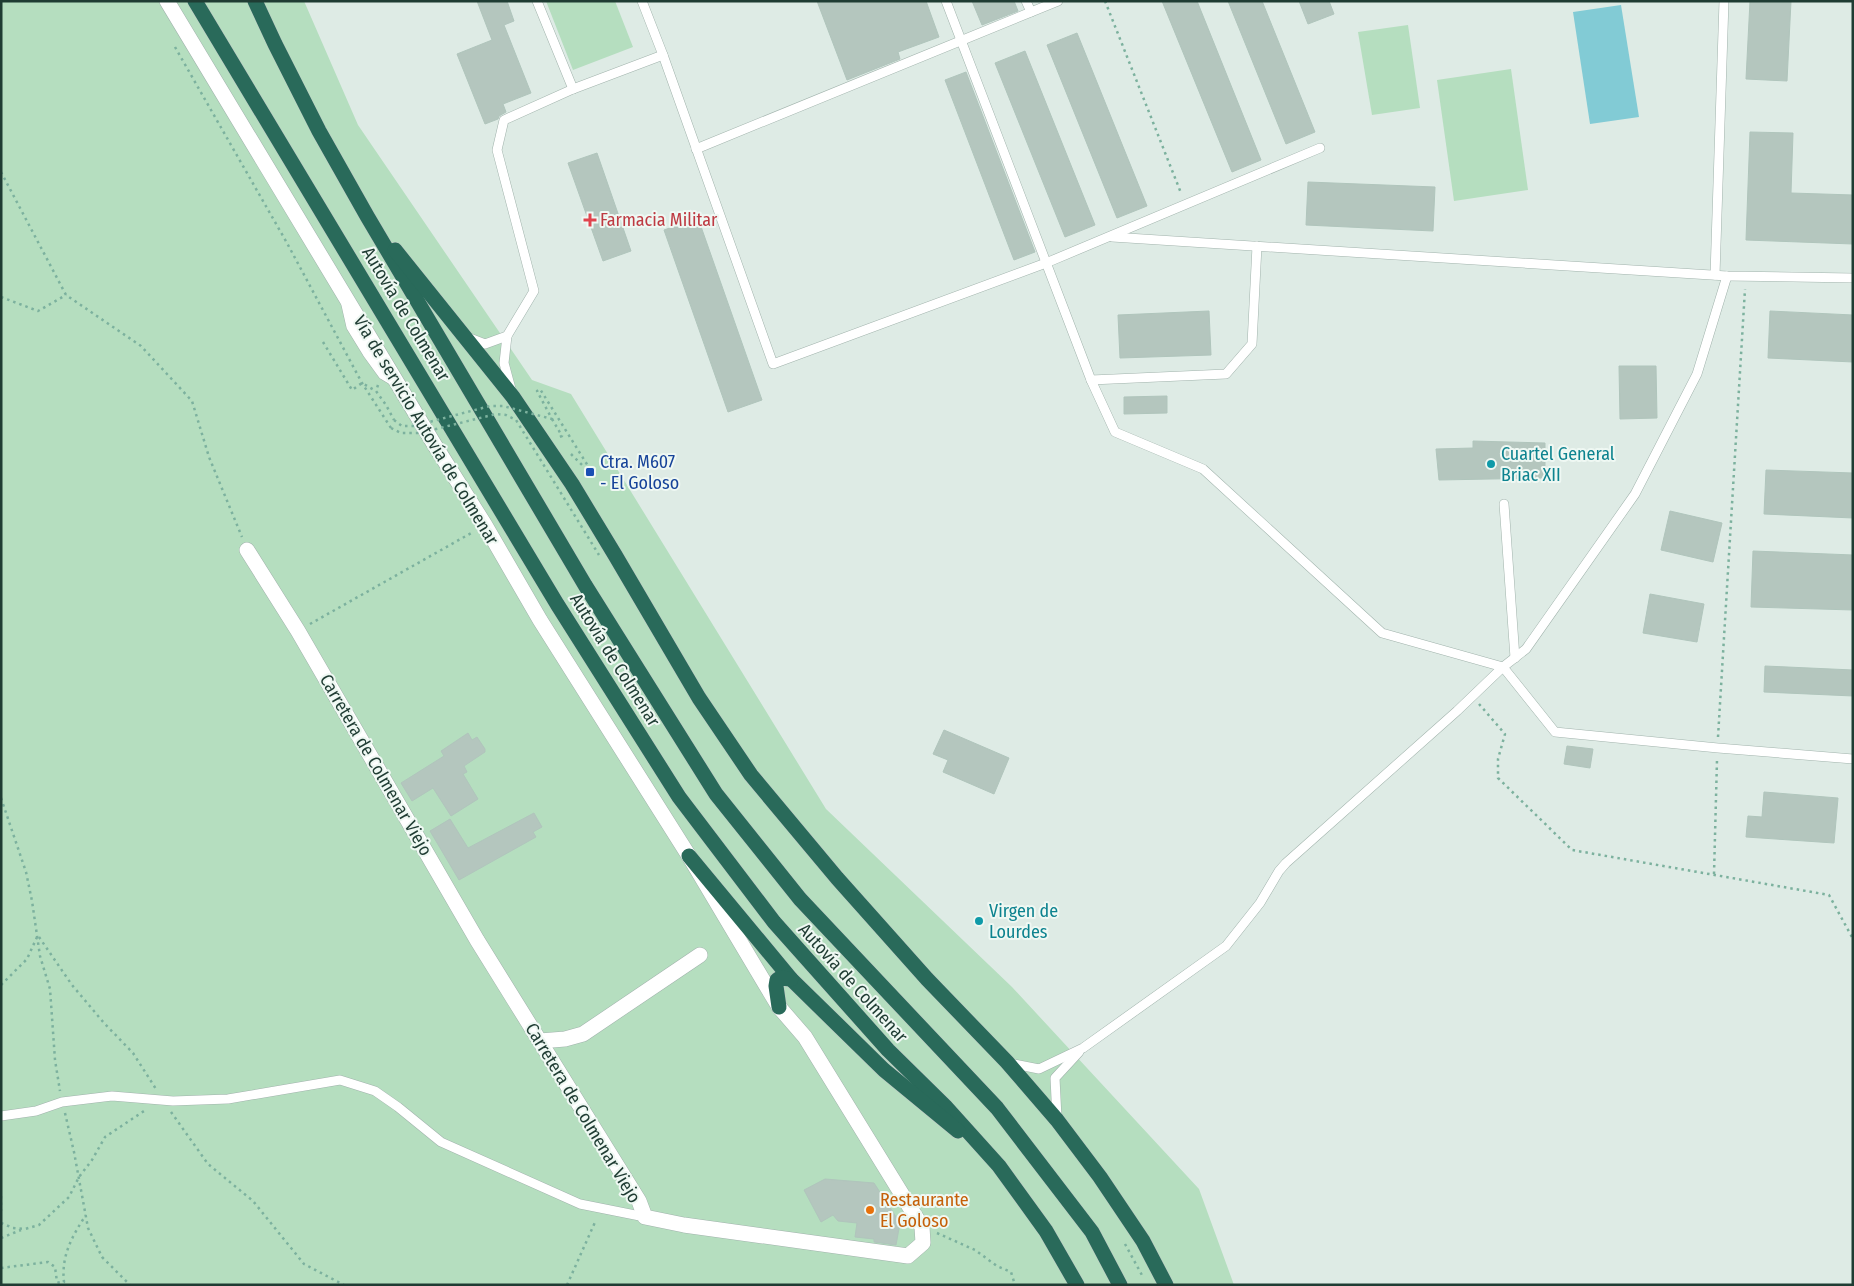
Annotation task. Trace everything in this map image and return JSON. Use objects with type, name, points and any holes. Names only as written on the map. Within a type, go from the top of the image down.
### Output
[{"type":"highway","name":"Autovía de Colmenar","points":[[195,1],[557,604],[678,797],[774,922],[888,1050],[945,1106],[999,1166],[1046,1231],[1077,1285]]},
{"type":"highway","name":"Autovía de Colmenar","points":[[255,1],[319,131],[367,216],[585,585],[716,794],[800,899],[997,1108],[1092,1232],[1120,1285]]},
{"type":"highway","points":[[367,216],[513,396],[591,516],[699,698],[750,775],[927,980],[1007,1062],[1057,1120],[1100,1177],[1143,1240],[1166,1285]]},
{"type":"highway","points":[[689,856],[791,979],[884,1070],[999,1166]]},
{"type":"highway","points":[[779,1007],[777,980],[780,978],[791,979]]},
{"type":"street","name":"Vía de servicio Autovía de Colmenar","points":[[167,1],[485,525],[540,620],[689,856],[779,1007]]},
{"type":"street","name":"Carretera de Colmenar Viejo","points":[[247,550],[298,631],[476,940],[639,1201],[645,1218],[908,1256],[923,1243],[922,1227]]},
{"type":"street","points":[[540,1041],[565,1039],[583,1034],[700,955]]},
{"type":"street","points":[[779,1007],[805,1037],[922,1227]]},
{"type":"lane","points":[[537,1],[573,89]]},
{"type":"lane","points":[[642,1],[663,55],[772,364],[1046,263],[1320,148]]},
{"type":"lane","points":[[946,1],[1091,380],[1115,432],[1203,469],[1382,633],[1503,667],[1555,732],[1853,759]]},
{"type":"lane","points":[[1026,1],[1031,12]]},
{"type":"lane","points":[[696,149],[1058,1]]},
{"type":"lane","points":[[1715,275],[1724,1]]},
{"type":"lane","points":[[513,396],[504,363],[507,336],[534,292],[497,150],[504,120],[573,89],[663,55]]},
{"type":"lane","points":[[1110,236],[1727,276],[1853,278]]},
{"type":"lane","points":[[1091,380],[1226,374],[1252,344],[1257,246]]},
{"type":"lane","points":[[1007,1062],[1039,1070],[1083,1048],[1226,946],[1260,903],[1279,871],[1503,667],[1526,649],[1635,494],[1697,374],[1727,276]]},
{"type":"lane","points":[[344,295],[351,327],[382,375],[398,384]]},
{"type":"lane","points":[[464,336],[485,344],[507,336]]},
{"type":"lane","points":[[1504,504],[1515,658]]},
{"type":"lane","points":[[1057,1120],[1055,1078],[1083,1048]]},
{"type":"lane","points":[[1,1116],[36,1111],[62,1102],[112,1096],[163,1100],[228,1099],[340,1080],[375,1091],[441,1142],[580,1204],[645,1218]]},
{"type":"path","points":[[1105,1],[1185,204]]},
{"type":"path","points":[[174,44],[287,243],[362,383],[391,428],[401,433],[420,433],[496,414],[506,415],[516,420],[599,555]]},
{"type":"path","points":[[1,172],[66,294],[142,346],[192,401],[209,457],[247,550]]},
{"type":"path","points":[[1714,874],[1718,748],[1745,276]]},
{"type":"path","points":[[1,297],[38,311],[66,294]]},
{"type":"path","points":[[323,342],[352,390],[362,383]]},
{"type":"path","points":[[376,391],[382,375]]},
{"type":"path","points":[[362,383],[376,391],[394,420],[402,426],[414,426],[490,406],[503,406],[552,419]]},
{"type":"path","points":[[562,436],[537,391],[540,389],[588,466],[586,469],[568,450]]},
{"type":"path","points":[[536,410],[546,424]]},
{"type":"path","points":[[556,438],[562,444]]},
{"type":"path","points":[[298,631],[485,525]]},
{"type":"path","points":[[1472,696],[1505,734],[1498,758],[1498,778],[1572,850],[1829,895],[1853,939]]},
{"type":"path","points":[[1,798],[26,872],[40,956],[50,989],[55,1060],[88,1228],[102,1257],[130,1285]]},
{"type":"path","points":[[1,985],[27,959],[38,936]]},
{"type":"path","points":[[38,936],[72,985],[104,1023],[134,1053],[163,1100],[208,1164],[253,1201],[304,1264],[344,1285]]},
{"type":"path","points":[[1,1238],[39,1225],[68,1197],[78,1177],[92,1160],[105,1137],[163,1100]]},
{"type":"path","points":[[1,1196],[1,1212]]},
{"type":"path","points":[[1,1268],[48,1262],[54,1267],[58,1282],[64,1282],[62,1270],[67,1249],[73,1234],[86,1216]]},
{"type":"path","points":[[567,1285],[596,1221]]},
{"type":"path","points":[[1,1223],[13,1228],[25,1229]]},
{"type":"path","points":[[922,1227],[975,1250],[997,1266],[1011,1272],[1015,1285]]},
{"type":"green space","points":[[1,1],[304,1],[358,125],[532,380],[571,394],[826,809],[1012,987],[1199,1189],[1234,1285],[1,1285]]},
{"type":"green space","points":[[546,1],[615,1],[633,47],[573,70]]},
{"type":"green space","points":[[1408,25],[1420,108],[1372,115],[1358,32]]},
{"type":"green space","points":[[1511,69],[1528,190],[1454,201],[1437,80]]},
{"type":"water","points":[[1621,5],[1639,117],[1590,124],[1573,12]]},
{"type":"building","points":[[477,1],[507,1],[514,21],[504,25],[531,93],[503,104],[506,112],[499,116],[498,119],[485,124],[457,54],[492,40]]},
{"type":"building","points":[[817,1],[926,1],[939,37],[898,52],[900,59],[847,80]]},
{"type":"building","points":[[972,1],[1014,1],[1018,11],[982,25]]},
{"type":"building","points":[[1162,1],[1197,1],[1261,160],[1232,172]]},
{"type":"building","points":[[1228,1],[1262,1],[1315,132],[1286,144]]},
{"type":"building","points":[[1299,1],[1329,1],[1334,14],[1308,24]]},
{"type":"building","points":[[1750,1],[1791,1],[1787,81],[1746,79]]},
{"type":"building","points":[[1077,33],[1147,206],[1117,218],[1047,45]]},
{"type":"building","points":[[1025,51],[1095,225],[1065,237],[995,63]]},
{"type":"building","points":[[966,72],[1035,252],[1014,260],[945,80]]},
{"type":"building","points":[[1750,132],[1793,133],[1791,193],[1853,195],[1853,244],[1746,240]]},
{"type":"building","points":[[597,153],[631,251],[603,261],[568,163]]},
{"type":"building","points":[[1308,182],[1435,187],[1433,231],[1306,225]]},
{"type":"building","points":[[698,218],[762,400],[728,412],[664,230]]},
{"type":"building","points":[[1209,311],[1211,355],[1120,358],[1118,315]]},
{"type":"building","points":[[1770,311],[1853,315],[1853,362],[1768,358]]},
{"type":"building","points":[[1619,366],[1656,366],[1657,418],[1620,419]]},
{"type":"building","points":[[1167,396],[1167,413],[1124,414],[1124,397]]},
{"type":"building","name":"Cuartel General Briac XII","points":[[1473,441],[1545,443],[1545,478],[1439,480],[1436,449],[1473,448]]},
{"type":"building","points":[[1766,470],[1853,473],[1853,518],[1764,514]]},
{"type":"building","points":[[1670,511],[1722,523],[1713,562],[1661,550]]},
{"type":"building","points":[[1753,551],[1853,555],[1853,610],[1751,607]]},
{"type":"building","points":[[1650,594],[1704,604],[1697,642],[1643,633]]},
{"type":"building","points":[[1765,666],[1853,670],[1853,696],[1764,692]]},
{"type":"building","points":[[944,730],[1009,758],[994,794],[943,772],[948,760],[933,754]]},
{"type":"building","points":[[468,733],[472,740],[477,737],[485,749],[485,752],[464,766],[467,772],[463,774],[478,799],[451,816],[433,788],[412,801],[401,783],[444,756],[441,751]]},
{"type":"building","points":[[1567,746],[1593,749],[1590,768],[1564,764]]},
{"type":"building","points":[[1764,792],[1838,798],[1834,843],[1746,837],[1748,816],[1762,817]]},
{"type":"building","points":[[534,813],[542,827],[533,832],[536,837],[459,880],[430,831],[450,819],[468,848]]},
{"type":"building","points":[[825,1179],[874,1183],[900,1223],[896,1245],[874,1242],[874,1239],[855,1237],[857,1223],[838,1221],[833,1215],[821,1222],[804,1190]]},
{"type":"place","name":"Farmacia Militar","points":[[590,220]]},
{"type":"place","name":"Cuartel General Briac XII","points":[[1491,464]]},
{"type":"place","name":"Ctra. M607 - El Goloso","points":[[590,472]]},
{"type":"place","name":"Virgen de Lourdes","points":[[979,921]]},
{"type":"place","name":"Restaurante El Goloso","points":[[870,1210]]}]
